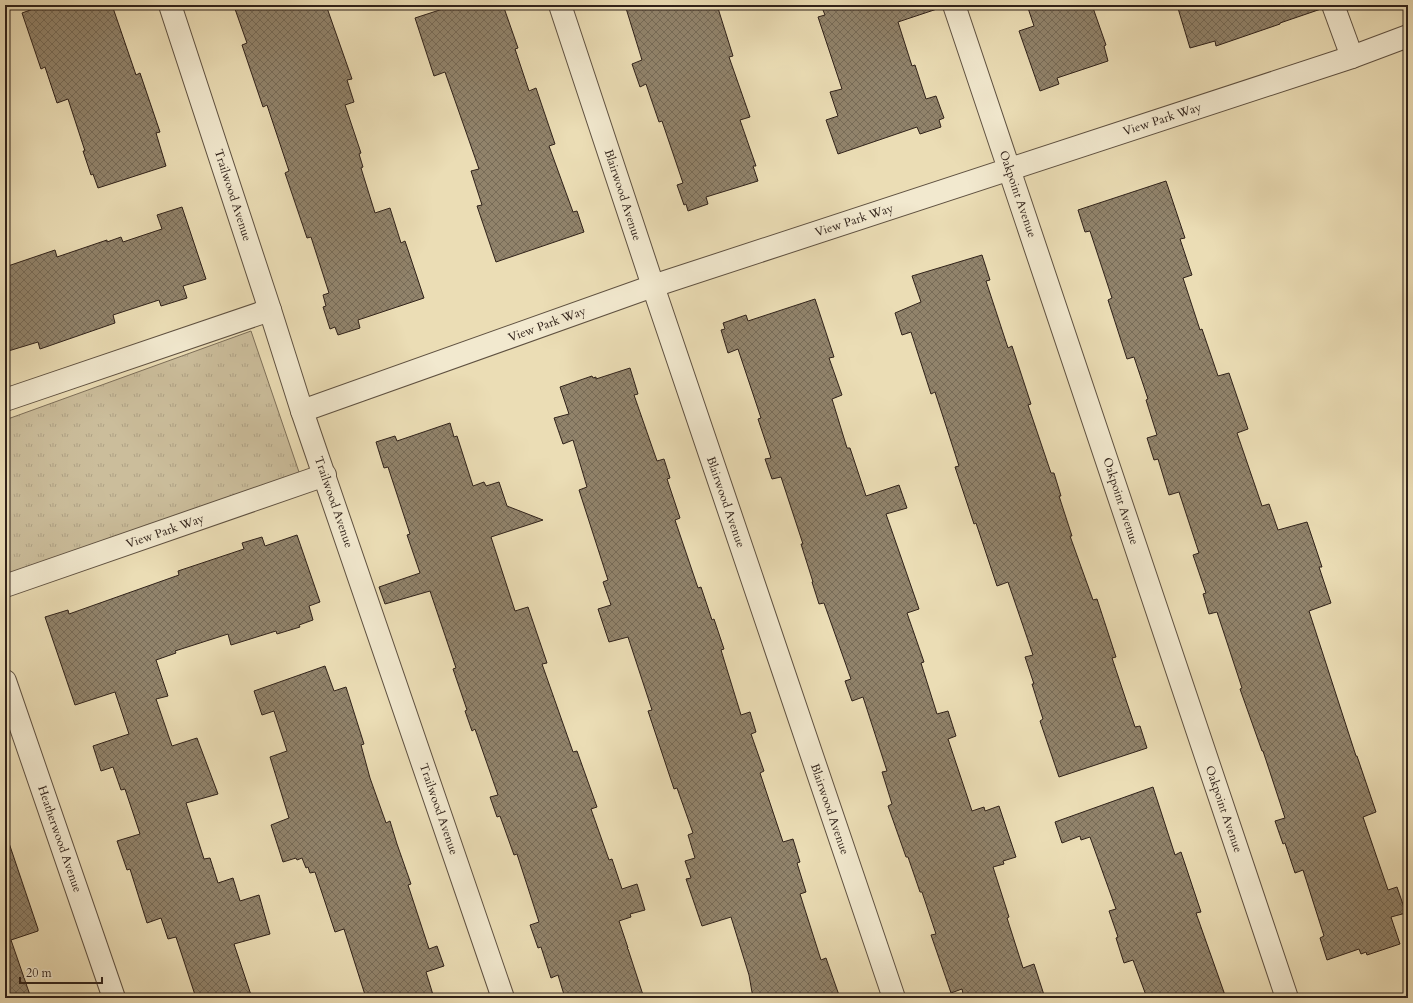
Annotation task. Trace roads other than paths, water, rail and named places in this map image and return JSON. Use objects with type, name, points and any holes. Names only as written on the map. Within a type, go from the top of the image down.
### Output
[{"type":"street","name":"Trailwood Avenue","points":[[170,5],[302,411],[503,998]]},
{"type":"street","name":"Blairwood Avenue","points":[[560,5],[653,286],[894,998]]},
{"type":"street","name":"Oakpoint Avenue","points":[[954,5],[1287,998]]},
{"type":"street","points":[[1333,5],[1352,57]]},
{"type":"street","name":"View Park Way","points":[[302,411],[653,286],[1352,57],[1408,36]]},
{"type":"street","points":[[5,400],[270,310]]},
{"type":"street","name":"View Park Way","points":[[5,586],[325,475]]},
{"type":"street","name":"Heatherwood Avenue","points":[[5,681],[114,998]]}]
